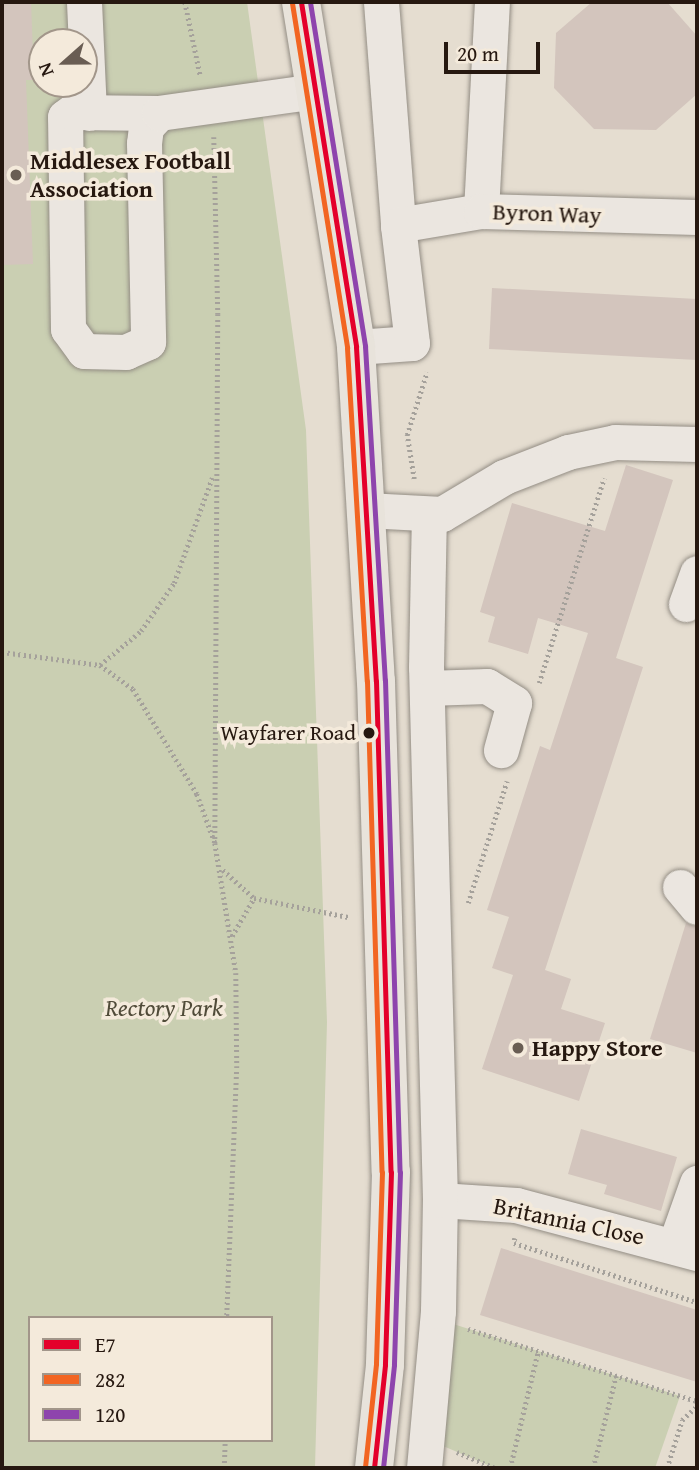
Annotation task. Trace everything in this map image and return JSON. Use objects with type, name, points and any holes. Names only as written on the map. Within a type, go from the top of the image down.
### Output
[{"type":"main road","points":[[301,2],[356,347],[377,708],[391,1172],[385,1364],[374,1468]]},
{"type":"street","points":[[84,2],[89,113]]},
{"type":"street","points":[[356,347],[412,343],[398,225],[381,2]]},
{"type":"street","points":[[481,211],[492,2]]},
{"type":"street","points":[[159,113],[146,127],[144,144],[148,342],[126,352],[85,351],[68,329],[65,117],[89,113],[159,113],[315,91]]},
{"type":"street","name":"Byron Way","points":[[398,225],[481,211],[697,217]]},
{"type":"street","points":[[366,510],[429,515],[455,508],[503,477],[568,452],[615,442],[697,444]]},
{"type":"street","points":[[424,1468],[438,1311],[440,1200],[427,688],[429,515]]},
{"type":"street","points":[[427,688],[487,686],[514,703],[501,750]]},
{"type":"street","points":[[686,1249],[697,1183]]},
{"type":"street","name":"Britannia Close","points":[[440,1200],[524,1207],[686,1249]]},
{"type":"path","points":[[185,2],[215,142],[215,843]]},
{"type":"path","points":[[100,665],[141,631],[174,583],[214,472]]},
{"type":"path","points":[[2,652],[100,665],[133,689],[167,739],[198,793],[215,843],[222,869],[232,936],[237,1066],[227,1316]]},
{"type":"path","points":[[222,869],[254,898],[327,909],[334,917]]},
{"type":"path","points":[[232,936],[254,898]]},
{"type":"path","points":[[524,1207],[514,1243],[697,1302]]},
{"type":"path","points":[[462,1327],[697,1404],[682,1420],[667,1468]]},
{"type":"path","points":[[510,1468],[538,1351]]},
{"type":"path","points":[[593,1468],[616,1376]]},
{"type":"path","points":[[224,1468],[225,1442]]},
{"type":"green space","name":"Rectory Park","points":[[2,2],[247,2],[306,430],[327,1022],[315,1468],[2,1468]]},
{"type":"green space","points":[[450,1323],[680,1396],[655,1468],[495,1468],[436,1443]]},
{"type":"building","name":"Middlesex Football Association","points":[[2,2],[31,2],[32,28],[28,28],[26,80],[33,264],[2,265]]},
{"type":"building","points":[[592,2],[667,2],[697,36],[697,94],[656,130],[594,129],[554,88],[556,33]]},
{"type":"building","points":[[492,288],[697,299],[697,360],[489,349]]},
{"type":"building","points":[[626,465],[673,480],[616,658],[643,667],[545,970],[571,979],[561,1009],[605,1023],[579,1101],[482,1069],[513,975],[492,968],[509,917],[487,910],[540,746],[550,750],[588,633],[538,618],[528,654],[488,642],[495,617],[480,612],[512,503],[605,531]]},
{"type":"building","points":[[686,923],[697,927],[697,1053],[650,1039]]},
{"type":"building","points":[[581,1129],[677,1157],[661,1211],[604,1194],[607,1185],[568,1174]]},
{"type":"building","points":[[501,1248],[697,1310],[697,1382],[480,1315]]},
{"type":"transit line","name":"E7","points":[[301,2],[356,347],[376,681],[391,1172],[385,1365],[374,1468]]},
{"type":"transit line","name":"120","points":[[310,2],[365,346],[385,680],[400,1172],[394,1365],[383,1468]]},
{"type":"transit line","name":"282","points":[[292,3],[347,348],[367,681],[382,1172],[376,1364],[365,1467]]},
{"type":"place","name":"Middlesex Football Association","points":[[16,175]]},
{"type":"place","name":"Wayfarer Road","points":[[369,733]]},
{"type":"place","name":"Happy Store","points":[[518,1048]]}]
